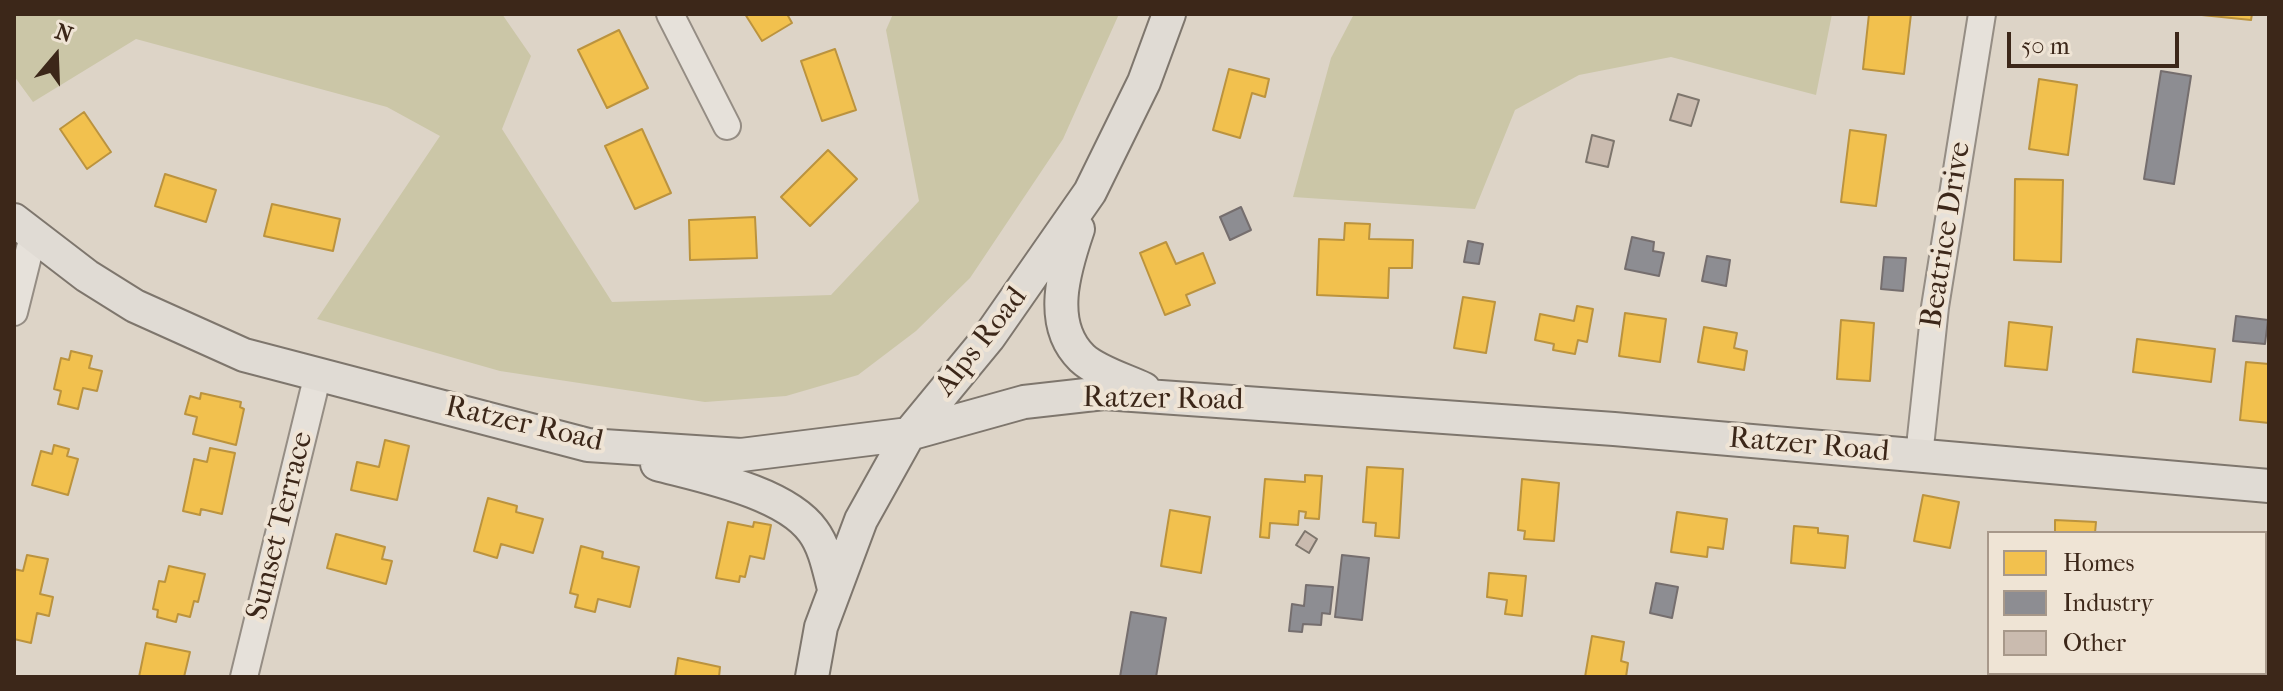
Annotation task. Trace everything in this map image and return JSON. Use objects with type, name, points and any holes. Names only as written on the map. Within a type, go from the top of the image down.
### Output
[{"type":"main road","name":"Alps Road","points":[[812,677],[821,627],[861,520],[909,434],[988,338],[1090,192],[1144,82],[1169,14]]},
{"type":"main road","points":[[1090,192],[1066,264],[1061,301],[1066,335],[1084,360],[1157,395]]},
{"type":"main road","name":"Ratzer Road","points":[[24,228],[87,276],[180,329],[244,355],[588,445],[741,455],[909,434],[1024,402],[1104,393],[1614,429],[2269,486]]},
{"type":"main road","points":[[588,445],[725,482],[792,510],[813,531],[826,556],[834,589]]},
{"type":"street","points":[[670,14],[727,126]]},
{"type":"street","name":"Beatrice Drive","points":[[1919,456],[1935,307],[1982,14]]},
{"type":"street","points":[[14,312],[24,228]]},
{"type":"street","name":"Sunset Terrace","points":[[244,677],[318,374]]},
{"type":"shaded area","points":[[14,14],[502,14],[531,56],[502,129],[612,302],[831,295],[919,201],[886,30],[893,14],[1119,14],[1063,139],[970,278],[916,331],[858,375],[786,396],[705,402],[500,371],[317,319],[440,136],[387,107],[136,39],[33,102],[14,76]]},
{"type":"shaded area","points":[[1354,14],[1832,14],[1816,95],[1671,57],[1579,75],[1515,110],[1475,209],[1293,197],[1331,58]]},
{"type":"building: Homes","points":[[745,14],[787,14],[792,23],[762,41]]},
{"type":"building: Homes","points":[[1869,14],[1911,14],[1904,74],[1863,69]]},
{"type":"building: Homes","points":[[2192,14],[2252,14],[2251,20]]},
{"type":"building: Homes","points":[[619,30],[648,88],[607,108],[578,50]]},
{"type":"building: Homes","points":[[835,49],[856,110],[822,121],[801,61]]},
{"type":"building: Homes","points":[[1229,69],[1269,79],[1265,97],[1252,93],[1240,138],[1213,130]]},
{"type":"building: Homes","points":[[2039,79],[2077,85],[2068,155],[2029,149]]},
{"type":"building: Homes","points":[[84,112],[111,152],[87,169],[60,129]]},
{"type":"building: Homes","points":[[642,129],[671,193],[635,209],[605,146]]},
{"type":"building: Homes","points":[[1850,130],[1886,135],[1876,206],[1841,202]]},
{"type":"building: Homes","points":[[828,150],[857,179],[810,226],[781,197]]},
{"type":"building: Homes","points":[[165,174],[216,190],[206,222],[155,206]]},
{"type":"building: Homes","points":[[2015,179],[2063,180],[2061,262],[2014,260]]},
{"type":"building: Homes","points":[[272,204],[340,219],[333,251],[264,236]]},
{"type":"building: Homes","points":[[755,217],[757,258],[690,260],[689,220]]},
{"type":"building: Homes","points":[[1345,223],[1370,224],[1369,239],[1413,240],[1412,268],[1389,268],[1388,298],[1317,295],[1319,239],[1344,240]]},
{"type":"building: Homes","points":[[1166,242],[1176,264],[1203,253],[1215,283],[1186,295],[1190,305],[1165,315],[1140,253]]},
{"type":"building: Homes","points":[[1463,297],[1495,302],[1486,353],[1454,348]]},
{"type":"building: Homes","points":[[1577,306],[1593,309],[1587,342],[1578,340],[1575,354],[1553,350],[1554,344],[1535,340],[1540,314],[1574,321]]},
{"type":"building: Homes","points":[[1625,313],[1666,319],[1660,362],[1619,356]]},
{"type":"building: Homes","points":[[1841,320],[1874,323],[1870,381],[1837,379]]},
{"type":"building: Homes","points":[[2009,322],[2052,327],[2047,370],[2005,366]]},
{"type":"building: Homes","points":[[1704,327],[1737,333],[1734,348],[1747,351],[1744,370],[1698,362]]},
{"type":"building: Homes","points":[[2137,339],[2215,349],[2211,382],[2133,372]]},
{"type":"building: Homes","points":[[71,351],[92,356],[89,368],[102,371],[97,391],[83,388],[78,409],[58,404],[61,391],[54,389],[61,358],[69,360]]},
{"type":"building: Homes","points":[[2246,362],[2269,364],[2269,423],[2240,420]]},
{"type":"building: Homes","points":[[201,393],[241,402],[240,407],[244,409],[236,445],[193,434],[197,417],[185,414],[190,396],[200,399]]},
{"type":"building: Homes","points":[[385,440],[409,446],[397,500],[351,490],[357,462],[379,467]]},
{"type":"building: Homes","points":[[54,445],[69,449],[67,456],[78,459],[68,495],[32,485],[41,451],[52,454]]},
{"type":"building: Homes","points":[[210,448],[235,453],[222,514],[201,509],[200,515],[183,511],[194,459],[207,462]]},
{"type":"building: Homes","points":[[1367,467],[1403,469],[1399,538],[1375,536],[1376,523],[1363,522]]},
{"type":"building: Homes","points":[[1305,475],[1322,476],[1319,519],[1305,518],[1306,512],[1299,511],[1298,525],[1270,523],[1269,538],[1260,537],[1265,479],[1305,482]]},
{"type":"building: Homes","points":[[1522,479],[1559,483],[1554,541],[1524,539],[1525,531],[1518,530]]},
{"type":"building: Homes","points":[[1923,495],[1959,502],[1950,548],[1914,541]]},
{"type":"building: Homes","points":[[488,498],[517,506],[516,512],[543,519],[533,553],[501,544],[497,558],[474,551]]},
{"type":"building: Homes","points":[[1170,510],[1210,517],[1201,573],[1161,566]]},
{"type":"building: Homes","points":[[1677,512],[1727,519],[1723,549],[1708,547],[1707,557],[1671,552]]},
{"type":"building: Homes","points":[[2055,520],[2096,522],[2095,531],[2055,531]]},
{"type":"building: Homes","points":[[728,522],[753,527],[754,522],[771,525],[764,559],[750,556],[745,577],[740,576],[739,582],[716,578]]},
{"type":"building: Homes","points":[[1794,526],[1818,528],[1818,533],[1848,536],[1845,568],[1791,563]]},
{"type":"building: Homes","points":[[336,534],[385,547],[382,559],[392,561],[386,584],[327,568]]},
{"type":"building: Homes","points":[[581,546],[603,552],[602,558],[639,567],[630,607],[598,599],[595,612],[575,607],[578,595],[570,593]]},
{"type":"building: Homes","points":[[27,555],[48,559],[40,594],[53,597],[49,616],[37,613],[31,643],[14,639],[14,569],[23,571]]},
{"type":"building: Homes","points":[[169,566],[205,574],[198,602],[194,601],[190,617],[178,614],[176,622],[157,617],[158,610],[153,609],[159,581],[165,582]]},
{"type":"building: Homes","points":[[1489,573],[1526,576],[1522,616],[1505,614],[1507,600],[1487,597]]},
{"type":"building: Homes","points":[[1592,636],[1624,642],[1621,661],[1628,663],[1626,677],[1585,677]]},
{"type":"building: Homes","points":[[146,643],[190,652],[184,677],[139,677]]},
{"type":"building: Homes","points":[[678,658],[720,667],[719,677],[675,677]]},
{"type":"building: Industry","points":[[2161,71],[2191,76],[2174,184],[2144,179]]},
{"type":"building: Industry","points":[[1241,207],[1251,230],[1230,240],[1220,217]]},
{"type":"building: Industry","points":[[1632,237],[1654,242],[1653,251],[1664,253],[1659,276],[1625,269]]},
{"type":"building: Industry","points":[[1468,241],[1483,244],[1479,264],[1464,262]]},
{"type":"building: Industry","points":[[1707,256],[1730,260],[1726,286],[1702,281]]},
{"type":"building: Industry","points":[[1884,257],[1906,258],[1903,291],[1881,289]]},
{"type":"building: Industry","points":[[2236,316],[2268,320],[2265,344],[2233,341]]},
{"type":"building: Industry","points":[[1342,555],[1369,558],[1362,620],[1335,617]]},
{"type":"building: Industry","points":[[1656,583],[1678,587],[1672,618],[1650,613]]},
{"type":"building: Industry","points":[[1306,585],[1333,587],[1330,614],[1322,613],[1321,625],[1303,624],[1302,632],[1289,631],[1292,604],[1304,606]]},
{"type":"building: Industry","points":[[1131,612],[1166,618],[1156,677],[1120,677]]},
{"type":"building: Other","points":[[1678,94],[1699,100],[1691,126],[1670,120]]},
{"type":"building: Other","points":[[1592,135],[1614,141],[1608,167],[1586,162]]},
{"type":"building: Other","points":[[1305,531],[1317,539],[1309,553],[1296,545]]}]
